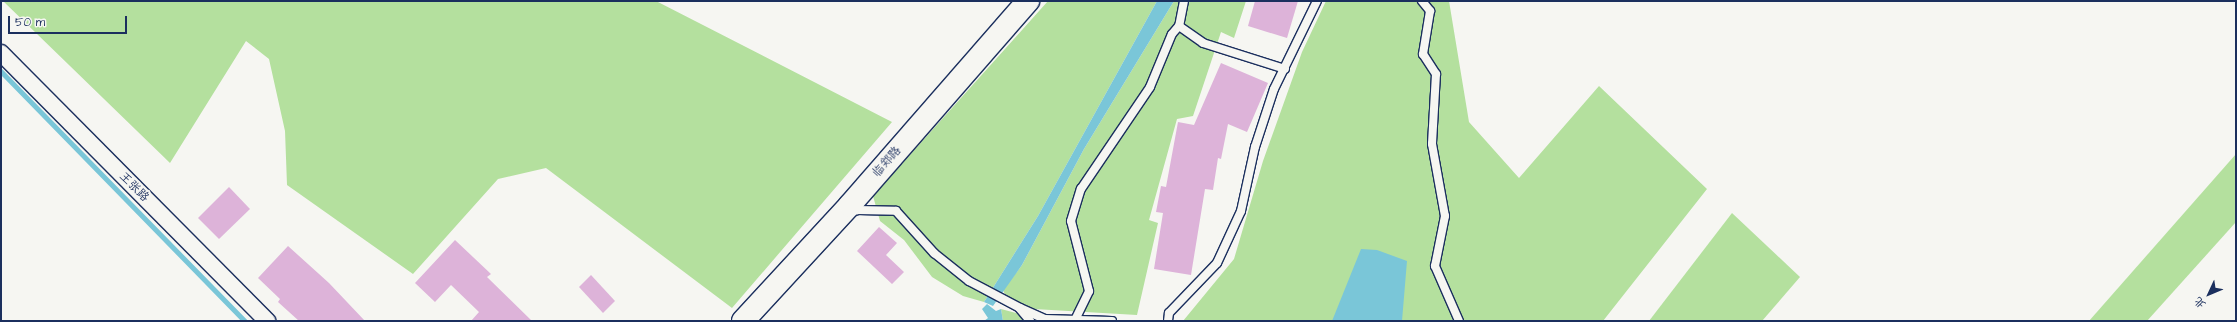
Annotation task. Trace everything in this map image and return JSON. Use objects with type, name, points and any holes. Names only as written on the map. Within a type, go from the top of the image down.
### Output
[{"type":"main road","name":"临郑路","points":[[743,321],[850,205],[1028,1]]},
{"type":"street","name":"王张路","points":[[1,53],[267,321]]},
{"type":"lane","points":[[1075,320],[1089,291],[1071,221],[1081,189],[1150,88],[1172,34],[1179,26],[1184,1]]},
{"type":"lane","points":[[1168,321],[1169,312],[1216,263],[1241,211],[1256,147],[1274,89],[1317,1]]},
{"type":"lane","points":[[1422,1],[1430,11],[1423,54],[1436,74],[1432,144],[1445,216],[1435,266],[1459,321]]},
{"type":"lane","points":[[1179,26],[1203,43],[1285,69]]},
{"type":"lane","points":[[850,205],[857,210],[896,211],[934,253],[969,281],[1020,308],[1045,319],[1112,321]]},
{"type":"lane","points":[[1020,308],[1030,321]]},
{"type":"green space","points":[[3,1],[656,1],[892,122],[732,308],[546,168],[498,179],[413,274],[287,185],[285,131],[269,59],[246,41],[170,163]]},
{"type":"green space","points":[[1048,1],[1157,1],[1038,216],[984,302],[963,296],[932,277],[904,240],[880,221],[873,196]]},
{"type":"green space","points":[[1174,1],[1246,1],[1234,38],[1221,32],[1193,116],[1177,119],[1149,220],[1158,223],[1137,315],[1034,309],[1006,297],[1003,290],[1022,265],[1084,149]]},
{"type":"green space","points":[[1326,1],[1449,1],[1469,122],[1519,178],[1599,86],[1707,189],[1603,321],[1183,321],[1234,259],[1263,161],[1302,52]]},
{"type":"green space","points":[[2236,154],[2236,222],[2147,321],[2089,321]]},
{"type":"green space","points":[[1732,213],[1800,277],[1762,321],[1649,321]]},
{"type":"green space","points":[[1001,309],[1016,313],[1042,321],[1003,321]]},
{"type":"water","points":[[1157,1],[1174,1],[1084,149],[1022,265],[993,306],[984,302],[1038,216]]},
{"type":"water","points":[[1361,249],[1377,250],[1407,261],[1402,321],[1332,321]]},
{"type":"water","points":[[987,304],[996,311],[1001,309],[1003,321],[984,321],[988,318],[982,309]]},
{"type":"building","points":[[1255,1],[1298,1],[1287,38],[1248,26]]},
{"type":"building","points":[[1221,63],[1268,83],[1247,132],[1228,124],[1221,159],[1218,158],[1213,190],[1205,189],[1191,275],[1154,269],[1163,213],[1156,212],[1161,186],[1166,187],[1178,122],[1194,125]]},
{"type":"building","points":[[229,187],[250,209],[219,239],[198,218]]},
{"type":"building","points":[[879,227],[897,243],[886,255],[904,272],[892,284],[857,251]]},
{"type":"building","points":[[455,240],[491,274],[487,277],[532,321],[471,321],[479,312],[451,285],[435,302],[415,283]]},
{"type":"building","points":[[288,246],[329,283],[365,321],[299,321],[278,302],[280,299],[258,278]]},
{"type":"building","points":[[591,275],[615,301],[603,313],[579,287]]},
{"type":"waterway","points":[[1,71],[245,321]]}]
